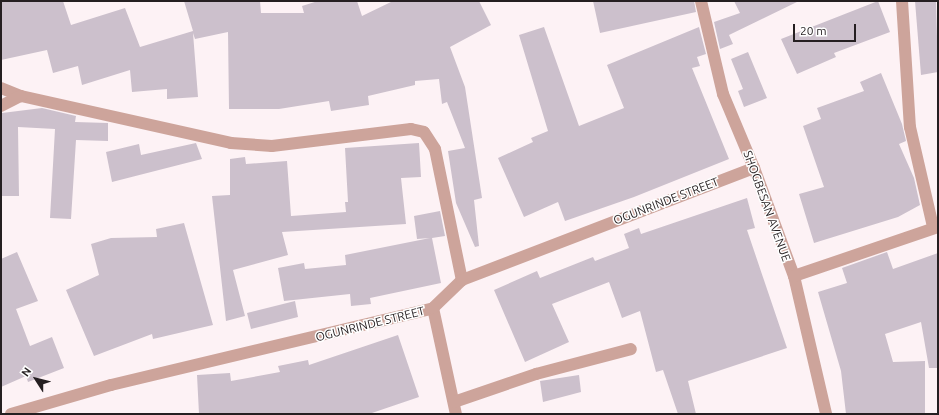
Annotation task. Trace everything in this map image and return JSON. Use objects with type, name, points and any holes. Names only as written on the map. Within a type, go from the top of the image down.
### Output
[{"type":"street","name":"SHOGBESAN AVENUE","points":[[701,1],[723,94],[754,168],[794,276],[826,414]]},
{"type":"street","points":[[794,276],[936,227],[910,127],[902,1]]},
{"type":"street","points":[[1,88],[21,96],[231,143],[272,146],[411,129],[424,132],[434,149],[462,280]]},
{"type":"street","points":[[1,106],[21,96]]},
{"type":"street","name":"OGUNRINDE STREET","points":[[11,414],[111,385],[434,308],[462,280],[754,168]]},
{"type":"street","points":[[434,308],[455,408],[536,374],[631,349]]},
{"type":"building","points":[[1,1],[63,1],[71,25],[125,8],[140,47],[193,31],[184,1],[260,1],[261,13],[304,13],[302,6],[318,1],[357,1],[362,16],[393,1],[479,1],[491,25],[450,47],[465,87],[482,198],[474,200],[479,246],[475,247],[456,203],[448,151],[465,148],[447,102],[442,104],[439,79],[415,81],[415,85],[368,96],[369,105],[331,111],[329,101],[279,109],[229,109],[228,32],[195,39],[193,33],[198,97],[167,99],[167,89],[132,92],[130,70],[82,85],[78,66],[53,73],[47,50],[1,60]]},
{"type":"building","points":[[593,1],[694,1],[696,12],[600,33]]},
{"type":"building","points":[[734,1],[799,1],[729,35],[733,44],[720,49],[714,22],[740,13]]},
{"type":"building","points":[[878,1],[890,32],[834,53],[836,57],[797,74],[781,39]]},
{"type":"building","points":[[915,1],[936,1],[938,72],[921,75]]},
{"type":"building","points":[[544,27],[579,126],[624,108],[607,65],[699,27],[706,54],[697,57],[700,66],[692,68],[729,159],[634,197],[565,221],[558,202],[524,217],[498,158],[533,142],[531,138],[548,131],[519,35]]},
{"type":"building","points":[[748,52],[767,98],[744,107],[738,91],[743,89],[731,59]]},
{"type":"building","points":[[881,73],[902,124],[906,141],[899,144],[914,178],[920,205],[898,217],[814,243],[799,194],[824,187],[803,126],[821,119],[817,108],[864,91],[860,82]]},
{"type":"building","points":[[42,108],[76,116],[75,122],[108,123],[108,141],[76,140],[71,219],[50,218],[55,129],[18,127],[19,196],[1,196],[2,113]]},
{"type":"building","points":[[196,143],[202,159],[112,182],[106,152],[139,144],[141,155]]},
{"type":"building","points":[[419,143],[421,177],[401,178],[406,224],[282,232],[288,255],[233,270],[245,316],[226,321],[212,196],[230,195],[230,159],[245,157],[246,164],[287,161],[291,216],[346,212],[345,202],[348,202],[345,148]]},
{"type":"building","points":[[747,198],[755,228],[747,230],[787,348],[688,381],[696,414],[678,414],[663,370],[656,372],[640,311],[622,318],[609,282],[552,304],[569,342],[525,362],[494,290],[537,271],[540,278],[593,257],[595,261],[629,248],[624,234],[639,228],[641,234]]},
{"type":"building","points":[[440,211],[445,236],[432,238],[441,283],[370,298],[371,304],[351,306],[350,294],[284,301],[278,268],[304,263],[305,269],[346,265],[345,255],[430,238],[417,239],[414,216]]},
{"type":"building","points":[[184,223],[213,325],[153,339],[152,334],[94,356],[66,290],[99,275],[91,244],[111,238],[157,237],[156,229]]},
{"type":"building","points":[[17,252],[38,301],[16,309],[30,346],[52,337],[64,368],[28,382],[26,376],[1,387],[1,259]]},
{"type":"building","points":[[887,252],[893,269],[938,253],[938,368],[929,368],[921,322],[885,334],[893,362],[925,361],[925,414],[846,414],[841,371],[818,292],[847,283],[842,268]]},
{"type":"building","points":[[295,301],[298,317],[251,329],[247,313]]},
{"type":"building","points":[[398,335],[419,397],[369,414],[199,414],[197,375],[230,373],[231,381],[280,372],[278,366],[308,360],[309,365]]},
{"type":"building","points":[[579,375],[581,392],[543,402],[540,381]]}]
